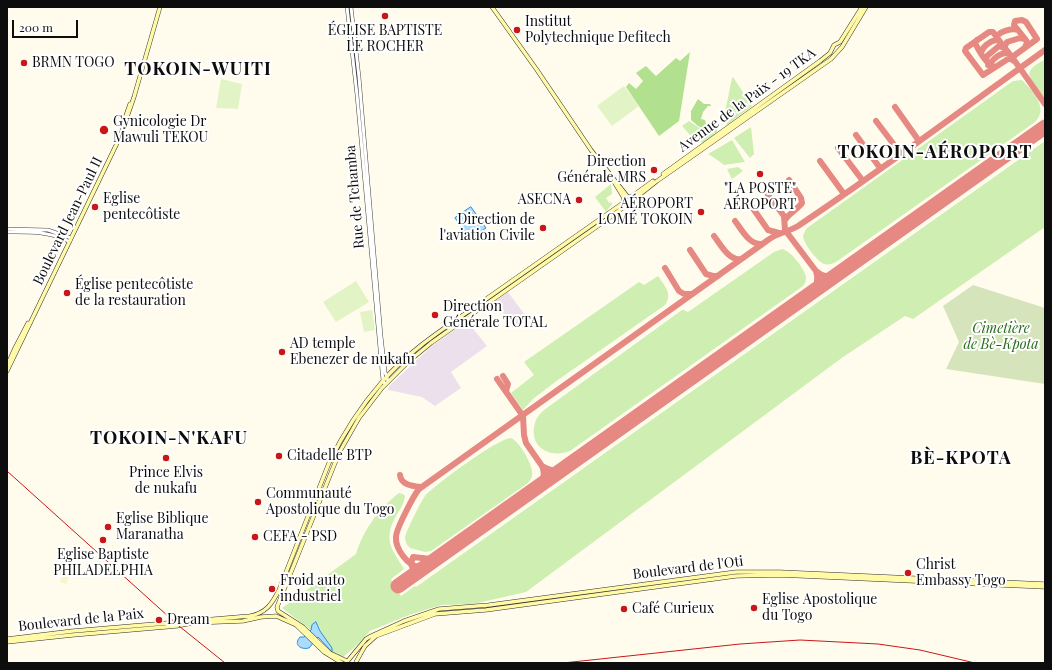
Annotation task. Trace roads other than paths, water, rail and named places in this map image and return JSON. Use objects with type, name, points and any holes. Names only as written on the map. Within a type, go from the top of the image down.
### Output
[{"type":"main road","name":"Boulevard Jean-Paul II","points":[[7,371],[121,130],[132,99],[159,7]]},
{"type":"main road","points":[[492,7],[613,179],[633,203],[631,206],[624,205]]},
{"type":"main road","name":"Avenue de la Paix - 19 TKA","points":[[629,198],[820,62],[830,53],[834,45],[840,42],[862,7]]},
{"type":"main road","name":"Avenue de la Paix - 19 TKA","points":[[629,198],[697,154],[831,59],[842,47],[866,7]]},
{"type":"main road","points":[[302,628],[276,616],[269,616],[267,609],[279,590],[330,463],[351,423],[386,379],[416,350],[452,322],[624,205],[629,198]]},
{"type":"main road","name":"Boulevard Jean-Paul II","points":[[7,366],[14,348],[70,239]]},
{"type":"main road","points":[[276,616],[277,609],[334,464],[352,430],[385,384],[386,379]]},
{"type":"main road","name":"Boulevard de l'Oti","points":[[348,661],[366,639],[371,636],[392,626],[435,610],[483,606],[746,573],[780,572],[1045,584]]},
{"type":"main road","name":"Boulevard de l'Oti","points":[[356,663],[365,646],[376,636],[435,614],[486,610],[746,573],[1045,587]]},
{"type":"main road","points":[[270,606],[277,609],[302,628],[326,651],[342,663]]},
{"type":"main road","name":"Boulevard de la Paix","points":[[7,639],[74,631],[254,615],[267,609]]},
{"type":"main road","name":"Boulevard de la Paix","points":[[7,642],[177,626],[192,623],[247,621],[269,616]]},
{"type":"main road","points":[[223,618],[224,623]]},
{"type":"main road","points":[[326,651],[348,661],[353,660],[356,663]]},
{"type":"street","name":"Rue de Tchamba","points":[[347,7],[357,95],[375,311],[386,379]]},
{"type":"street","name":"Rue de Tchamba","points":[[351,7],[359,77],[386,379]]},
{"type":"street","points":[[7,228],[56,232],[70,239]]},
{"type":"street","points":[[7,232],[38,230]]},
{"type":"water","points":[[471,207],[486,228],[470,239],[455,218]]},
{"type":"water","points":[[316,622],[320,631],[332,648],[332,652],[318,637],[309,648],[301,648],[298,645],[297,642],[300,637],[304,637],[311,630],[312,625]]},
{"type":"railway","points":[[7,471],[179,626],[225,663]]},
{"type":"railway","points":[[563,663],[740,644],[800,640],[878,644],[920,650],[975,663]]},
{"type":"place","name":"ÉGLISE BAPTISTE LE ROCHER","points":[[385,16]]},
{"type":"place","name":"Institut Polytechnique Defitech","points":[[517,30]]},
{"type":"place","name":"BRMN TOGO","points":[[24,63]]},
{"type":"place","name":"Gynicologie Dr Mawuli TEKOU","points":[[104,130]]},
{"type":"place","name":"Direction Générale MRS","points":[[654,170]]},
{"type":"place","name":"\"LA POSTE\" AÉROPORT","points":[[760,174]]},
{"type":"place","name":"ASECNA","points":[[579,200]]},
{"type":"place","name":"Eglise pentecôtiste","points":[[95,207]]},
{"type":"place","name":"AÉROPORT LOMÉ TOKOIN","points":[[701,212]]},
{"type":"place","name":"Direction de l'aviation Civile","points":[[543,228]]},
{"type":"place","name":"Église pentecôtiste de la restauration","points":[[67,293]]},
{"type":"place","name":"Direction Générale TOTAL","points":[[435,315]]},
{"type":"place","name":"AD temple Ebenezer de nukafu","points":[[282,352]]},
{"type":"place","name":"Citadelle BTP","points":[[279,456]]},
{"type":"place","name":"Prince Elvis de nukafu","points":[[166,458]]},
{"type":"place","name":"Communauté Apostolique du Togo","points":[[258,502]]},
{"type":"place","name":"Eglise Biblique Maranatha","points":[[108,527]]},
{"type":"place","name":"CEFA - PSD","points":[[255,537]]},
{"type":"place","name":"Eglise Baptiste PHILADELPHIA","points":[[103,540]]},
{"type":"place","name":"Christ Embassy Togo","points":[[908,573]]},
{"type":"place","name":"Froid auto industriel","points":[[272,589]]},
{"type":"place","name":"Eglise Apostolique du Togo","points":[[754,608]]},
{"type":"place","name":"Café Curieux","points":[[624,609]]},
{"type":"place","name":"Dream","points":[[159,620]]},
{"type":"district","name":"TOKOIN-WUITI","points":[[198,69]]},
{"type":"district","name":"TOKOIN-AÉROPORT","points":[[935,152]]},
{"type":"district","name":"TOKOIN-N'KAFU","points":[[169,438]]},
{"type":"district","name":"BÈ-KPOTA","points":[[961,458]]},
{"type":"park label","name":"Cimetière de Bè-Kpota","points":[[1001,338]]}]
